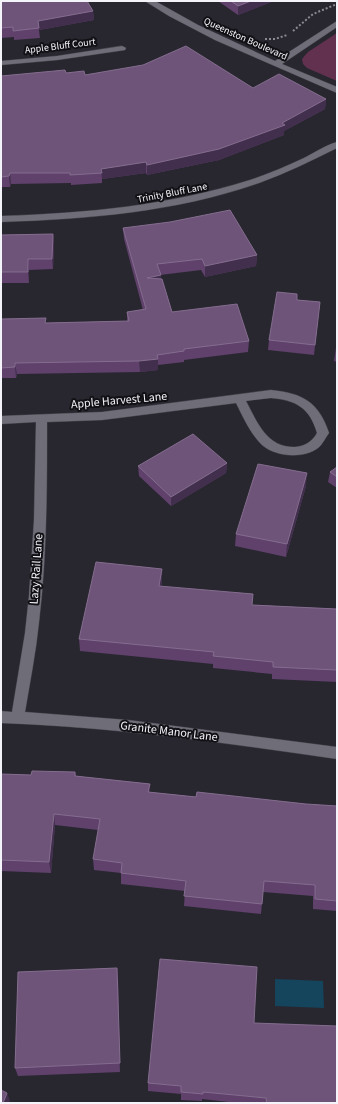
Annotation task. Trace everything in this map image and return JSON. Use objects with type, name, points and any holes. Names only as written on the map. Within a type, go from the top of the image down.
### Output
[{"type":"street","name":"Queenston Boulevard","points":[[149,1],[177,18],[222,40],[337,90]]},
{"type":"street","points":[[276,64],[337,23]]},
{"type":"street","name":"Apple Bluff Court","points":[[1,63],[57,58],[122,48]]},
{"type":"street","name":"Trinity Bluff Lane","points":[[1,219],[83,216],[138,210],[187,201],[235,189],[279,173],[308,161],[337,145]]},
{"type":"street","name":"Apple Harvest Lane","points":[[1,420],[102,416],[271,394],[283,394],[296,397],[312,409],[321,422],[323,433],[317,444],[306,450],[290,452],[274,449],[263,439],[239,399]]},
{"type":"street","name":"Lazy Rail Lane","points":[[18,717],[32,621],[38,561],[42,476],[42,419]]},
{"type":"street","name":"Granite Manor Lane","points":[[1,717],[143,727],[337,753]]},
{"type":"path","points":[[261,39],[271,39],[285,36],[313,14],[337,4]]},
{"type":"shaded area","points":[[337,33],[337,81],[307,68],[303,64],[302,59],[308,52]]},
{"type":"water","points":[[275,979],[323,981],[324,1008],[275,1006]]},
{"type":"building","points":[[1,1],[87,1],[93,11],[38,21],[39,28],[13,31],[13,27],[1,28]]},
{"type":"building","points":[[231,1],[251,1],[238,6]]},
{"type":"building","points":[[186,46],[253,88],[279,74],[326,99],[282,123],[285,125],[219,149],[147,165],[146,162],[101,169],[102,173],[70,175],[70,173],[10,173],[9,176],[1,177],[1,76],[65,70],[66,73],[84,71],[85,75],[143,65]]},
{"type":"building","points":[[230,210],[257,255],[205,266],[202,259],[157,264],[161,275],[147,278],[162,279],[172,312],[237,304],[249,341],[184,349],[184,351],[157,355],[158,359],[139,361],[15,363],[15,367],[1,368],[1,319],[46,318],[45,323],[129,321],[127,312],[146,309],[123,228],[170,222]]},
{"type":"building","points":[[53,234],[52,259],[28,259],[28,272],[1,272],[1,235]]},
{"type":"building","points":[[277,292],[297,294],[297,300],[320,302],[315,345],[269,340]]},
{"type":"building","points":[[193,434],[227,463],[171,497],[138,466]]},
{"type":"building","points":[[258,464],[307,473],[287,544],[236,534]]},
{"type":"building","points":[[337,467],[337,477],[330,472]]},
{"type":"building","points":[[96,562],[162,569],[159,586],[253,594],[252,605],[337,609],[337,670],[273,667],[273,662],[213,656],[214,652],[79,639]]},
{"type":"building","points":[[32,771],[75,772],[75,776],[150,784],[148,792],[196,797],[197,792],[337,806],[337,901],[315,899],[315,885],[264,881],[262,904],[184,896],[186,881],[121,873],[122,863],[93,859],[100,819],[54,814],[49,862],[1,860],[1,774],[31,775]]},
{"type":"building","points":[[160,959],[257,967],[254,1023],[337,1026],[337,1103],[267,1103],[266,1098],[203,1092],[203,1094],[181,1092],[181,1086],[148,1083]]},
{"type":"building","points":[[117,968],[120,1063],[15,1068],[18,972]]},
{"type":"building","points":[[1,1090],[7,1093],[3,1103],[1,1103]]}]
